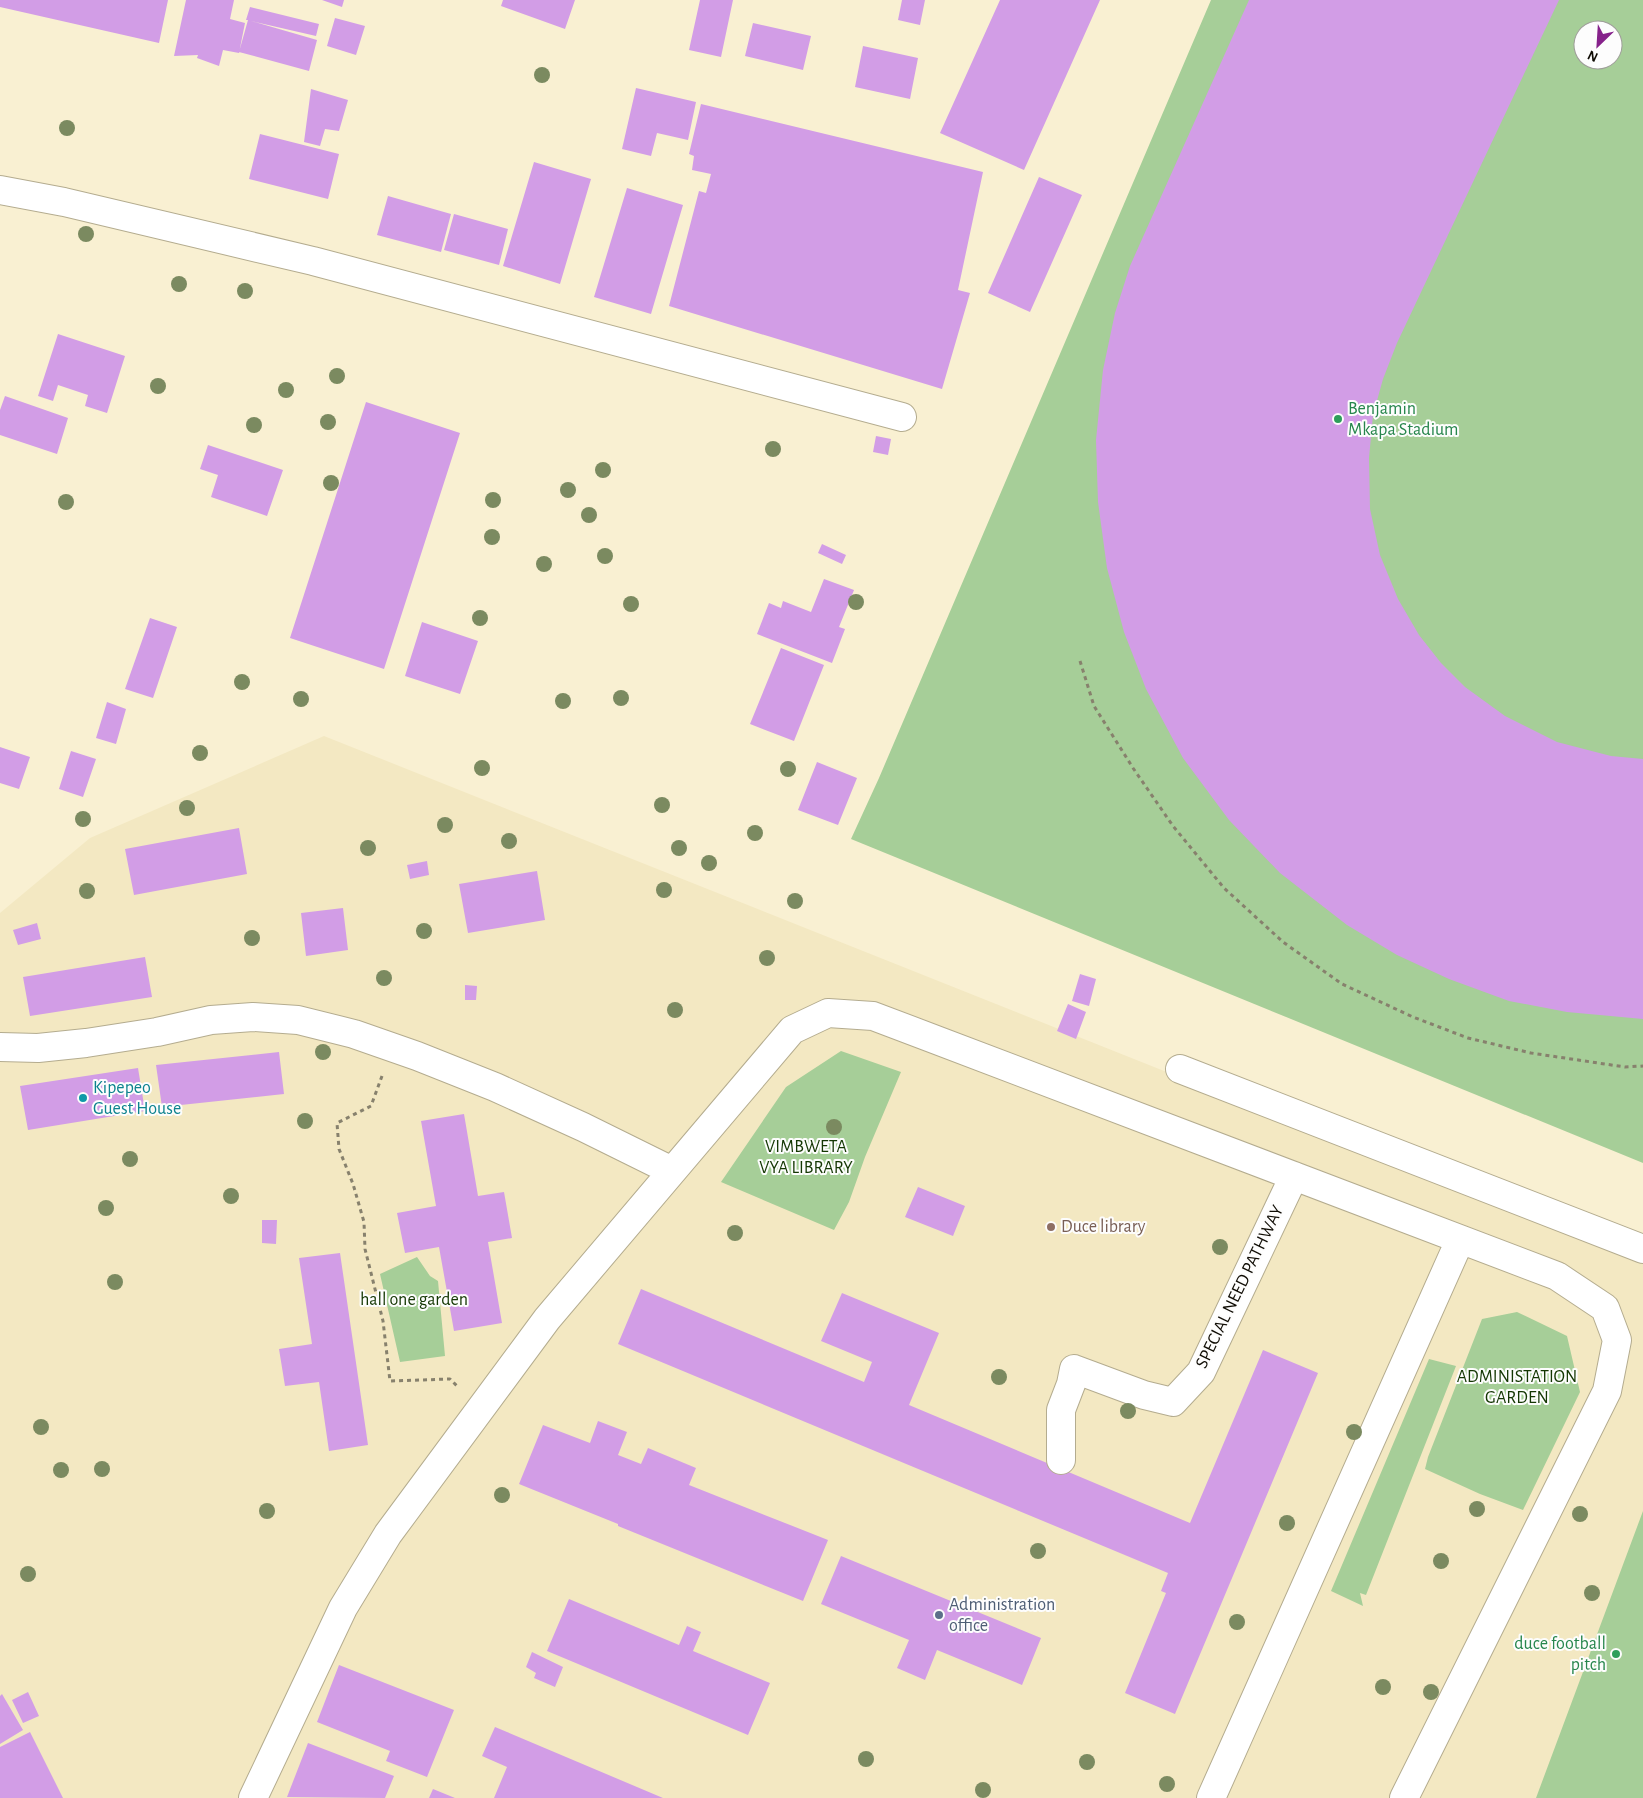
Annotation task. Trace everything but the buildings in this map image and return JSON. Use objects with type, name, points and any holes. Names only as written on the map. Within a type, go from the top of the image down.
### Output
[{"type":"street","points":[[0,190],[64,202],[313,261],[902,417]]},
{"type":"street","points":[[253,1798],[343,1608],[388,1534],[547,1319],[792,1030],[828,1013],[873,1016],[1557,1276],[1605,1308],[1617,1340],[1607,1391],[1404,1798]]},
{"type":"street","points":[[0,1047],[38,1048],[86,1043],[157,1032],[211,1020],[253,1017],[298,1020],[354,1034],[417,1056],[583,1127],[672,1171]]},
{"type":"street","points":[[1180,1069],[1643,1249]]},
{"type":"street","name":"SPECIAL NEED PATHWAY","points":[[1061,1460],[1061,1410],[1071,1384],[1074,1369],[1144,1395],[1174,1402],[1201,1372],[1294,1176]]},
{"type":"street","points":[[1211,1798],[1460,1240]]},
{"type":"path","points":[[1080,661],[1094,706],[1133,768],[1173,826],[1224,888],[1283,942],[1342,984],[1413,1017],[1468,1038],[1531,1052],[1625,1067],[1643,1066]]},
{"type":"path","points":[[372,1040],[383,1074],[371,1106],[337,1123],[339,1149],[353,1184],[364,1222],[365,1249],[383,1321],[390,1380],[450,1379],[480,1409]]},
{"type":"shaded area","points":[[324,736],[1643,1262],[1643,1798],[0,1798],[0,913],[90,838]]},
{"type":"green space","name":"Benjamin Mkapa Stadium","points":[[1211,0],[1643,0],[1643,1163],[851,839],[879,778]]},
{"type":"green space","name":"VIMBWETA VYA LIBRARY","points":[[841,1051],[901,1072],[865,1157],[849,1202],[834,1230],[721,1182],[786,1087]]},
{"type":"green space","name":"hall one garden","points":[[417,1257],[430,1276],[438,1281],[445,1356],[400,1362],[380,1274]]},
{"type":"green space","name":"ADMINISTATION GARDEN","points":[[1517,1312],[1567,1336],[1580,1392],[1523,1510],[1480,1494],[1425,1469],[1482,1319]]},
{"type":"green space","points":[[1429,1359],[1456,1366],[1366,1595],[1360,1593],[1363,1606],[1331,1591]]},
{"type":"green space","name":"duce football pitch","points":[[1643,1511],[1643,1798],[1536,1798]]},
{"type":"place","name":"Benjamin Mkapa Stadium","points":[[1338,419]]},
{"type":"place","name":"Kipepeo Guest House","points":[[83,1098]]},
{"type":"place","name":"Duce library","points":[[1051,1227]]},
{"type":"place","name":"Administration office","points":[[939,1615]]},
{"type":"place","name":"duce football pitch","points":[[1616,1654]]}]
